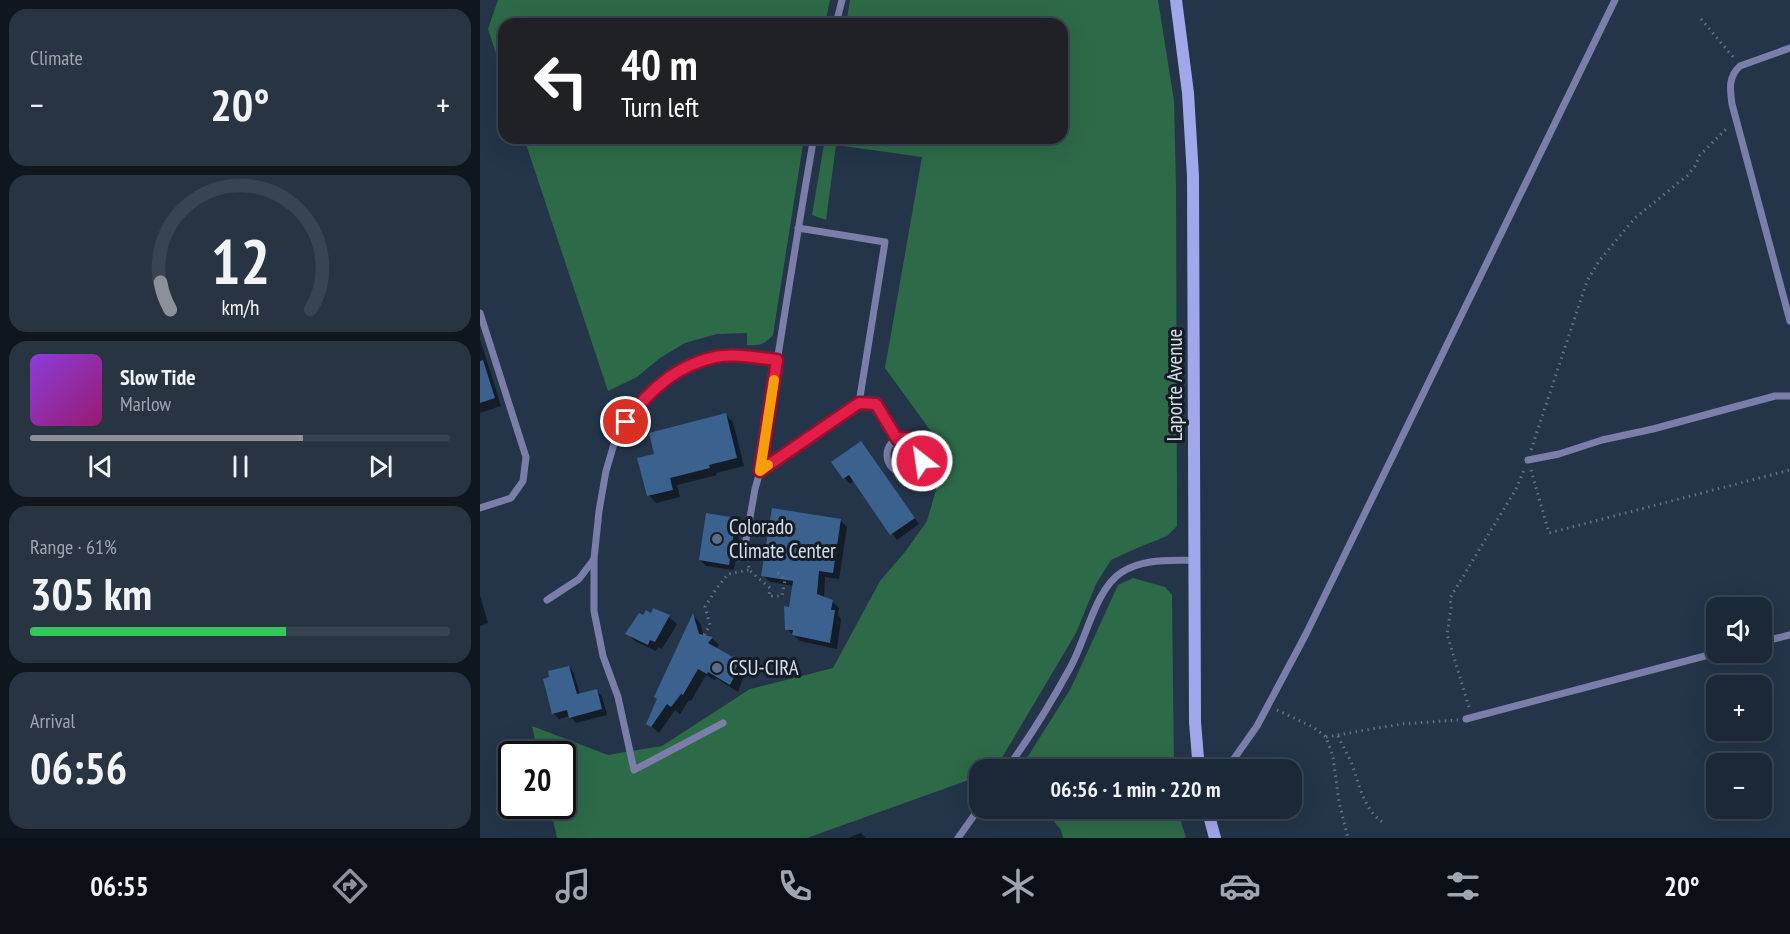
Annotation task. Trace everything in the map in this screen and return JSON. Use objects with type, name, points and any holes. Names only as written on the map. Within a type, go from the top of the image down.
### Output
[{"type":"street","name":"Laporte Avenue","points":[[1176,0],[1188,93],[1193,176],[1195,722],[1198,759]]},
{"type":"street","points":[[1210,819],[1215,838]]},
{"type":"lane","points":[[838,18],[842,0]]},
{"type":"lane","points":[[1234,759],[1257,726],[1306,634],[1615,0]]},
{"type":"lane","points":[[1790,48],[1740,66],[1733,72],[1730,80],[1732,105],[1790,321]]},
{"type":"lane","points":[[746,540],[760,471],[813,144]]},
{"type":"lane","points":[[798,228],[885,242],[859,403]]},
{"type":"lane","points":[[480,313],[526,457],[524,481],[510,498],[480,508]]},
{"type":"lane","points":[[723,723],[634,770],[618,697],[603,656],[594,611],[594,559],[599,511],[606,471],[617,434],[657,386],[684,368],[717,357],[777,360]]},
{"type":"lane","points":[[1528,460],[1559,454],[1602,440],[1653,429],[1775,396],[1790,396]]},
{"type":"lane","points":[[760,471],[859,403],[876,404],[897,439]]},
{"type":"lane","points":[[909,438],[919,444],[922,449],[922,461],[915,470],[898,472],[889,464],[887,458],[889,447],[897,439],[909,438]]},
{"type":"lane","points":[[547,600],[579,579],[594,559]]},
{"type":"lane","points":[[1014,759],[1033,733],[1072,665],[1111,580],[1123,571],[1151,561],[1194,560]]},
{"type":"lane","points":[[1772,639],[1790,634]]},
{"type":"lane","points":[[1469,719],[1706,656]]},
{"type":"lane","points":[[958,838],[971,819]]},
{"type":"path","points":[[1701,19],[1740,66]]},
{"type":"path","points":[[1326,737],[1401,724],[1469,719],[1448,634],[1450,598],[1516,489],[1528,460],[1587,281],[1599,261],[1635,218],[1688,175],[1700,155],[1736,119]]},
{"type":"path","points":[[1528,460],[1549,533],[1790,470]]},
{"type":"path","points":[[746,540],[750,570],[770,588],[769,596],[782,596],[784,591],[785,580],[777,572]]},
{"type":"path","points":[[704,635],[710,625],[705,607],[716,589],[728,574],[750,570]]},
{"type":"path","points":[[1268,706],[1305,723],[1326,737],[1334,758],[1339,802],[1348,838]]},
{"type":"path","points":[[1338,736],[1351,761],[1365,803],[1370,812],[1383,822]]},
{"type":"green space","points":[[498,0],[830,0],[826,18],[498,18],[498,60],[488,29]]},
{"type":"green space","points":[[850,0],[1158,0],[1174,101],[1177,526],[1167,536],[1111,560],[1096,584],[1076,633],[1001,759],[969,759],[969,780],[807,838],[557,838],[553,819],[576,819],[576,743],[608,755],[662,746],[750,689],[833,668],[880,581],[927,521],[936,490],[938,441],[885,368],[922,157],[836,145],[826,220],[812,215],[824,144],[1068,144],[1068,18],[847,18]]},
{"type":"green space","points":[[526,144],[803,144],[773,335],[764,343],[755,345],[747,345],[747,333],[717,334],[685,343],[660,358],[637,377],[608,391]]},
{"type":"green space","points":[[1133,578],[1165,587],[1172,595],[1174,759],[1026,759],[1071,688],[1118,585]]},
{"type":"green space","points":[[532,726],[571,741],[535,741]]},
{"type":"green space","points":[[1052,819],[1180,819],[1186,838],[1063,838],[1061,830]]},
{"type":"building","points":[[483,360],[495,398],[480,403],[480,361]]},
{"type":"building","points":[[726,413],[737,458],[709,465],[710,468],[670,478],[673,490],[647,496],[637,458],[654,454],[649,433]]},
{"type":"building","points":[[861,441],[915,518],[890,535],[849,475],[843,479],[831,462]]},
{"type":"building","points":[[772,508],[841,519],[833,573],[819,571],[817,594],[833,600],[831,610],[835,610],[830,643],[792,635],[793,630],[785,630],[784,606],[789,607],[793,581],[761,576]]},
{"type":"building","name":"Colorado Climate Center","points":[[706,513],[736,518],[729,565],[699,560]]},
{"type":"building","points":[[653,608],[670,615],[655,642],[650,640],[648,645],[625,634],[639,613],[643,615],[646,610],[651,613]]},
{"type":"building","name":"CSU-CIRA","points":[[693,613],[699,634],[713,637],[708,643],[740,661],[734,672],[736,673],[730,685],[698,669],[683,695],[681,694],[671,707],[667,704],[651,727],[646,724],[657,699],[654,697]]},
{"type":"building","points":[[569,666],[577,694],[597,689],[602,709],[569,718],[567,710],[552,714],[543,679],[549,677],[548,671]]},
{"type":"slow traffic","points":[[768,465],[760,471],[774,380]]},
{"type":"place","name":"Colorado Climate Center","points":[[717,539]]},
{"type":"place","name":"CSU-CIRA","points":[[717,668]]},
{"type":"route","points":[[626,422],[657,386],[684,368],[717,357],[777,360],[760,471],[859,403],[876,404],[897,439],[909,438],[919,444],[922,449],[922,461]]}]
